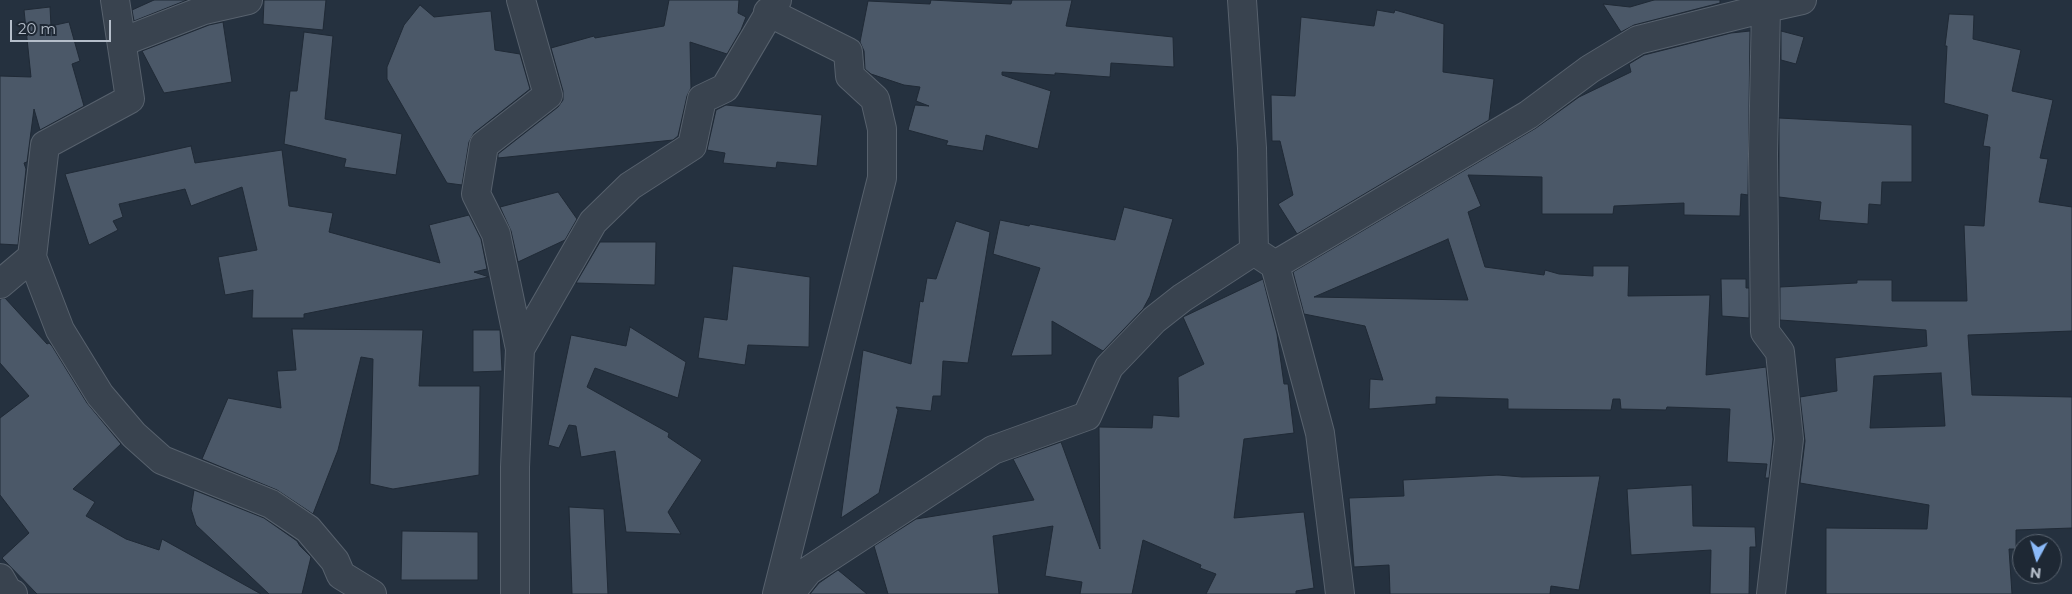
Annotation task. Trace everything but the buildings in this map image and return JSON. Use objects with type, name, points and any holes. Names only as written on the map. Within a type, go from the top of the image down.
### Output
[{"type":"street","points":[[114,0],[130,99],[45,145],[32,257],[60,330],[100,395],[134,435],[162,460],[278,509],[308,529],[335,561],[341,575],[372,594]]},
{"type":"street","points":[[122,42],[204,10],[248,0]]},
{"type":"street","points":[[515,594],[515,467],[520,348],[496,234],[476,194],[484,145],[548,95],[521,0]]},
{"type":"street","points":[[1242,0],[1252,148],[1265,258],[1320,433],[1340,594]]},
{"type":"street","points":[[790,594],[808,571],[993,450],[1087,416],[1109,367],[1154,320],[1182,298],[1265,258],[1528,115],[1590,69],[1638,40],[1766,4],[1802,0]]},
{"type":"street","points":[[1766,4],[1763,154],[1765,332],[1780,352],[1789,439],[1771,594]]},
{"type":"street","points":[[520,348],[593,222],[630,186],[692,146],[702,99],[725,88],[772,6],[848,52],[850,76],[874,99],[882,129],[882,178],[777,594]]},
{"type":"street","points":[[0,284],[32,257]]},
{"type":"street","points":[[0,578],[8,592],[13,594]]}]
